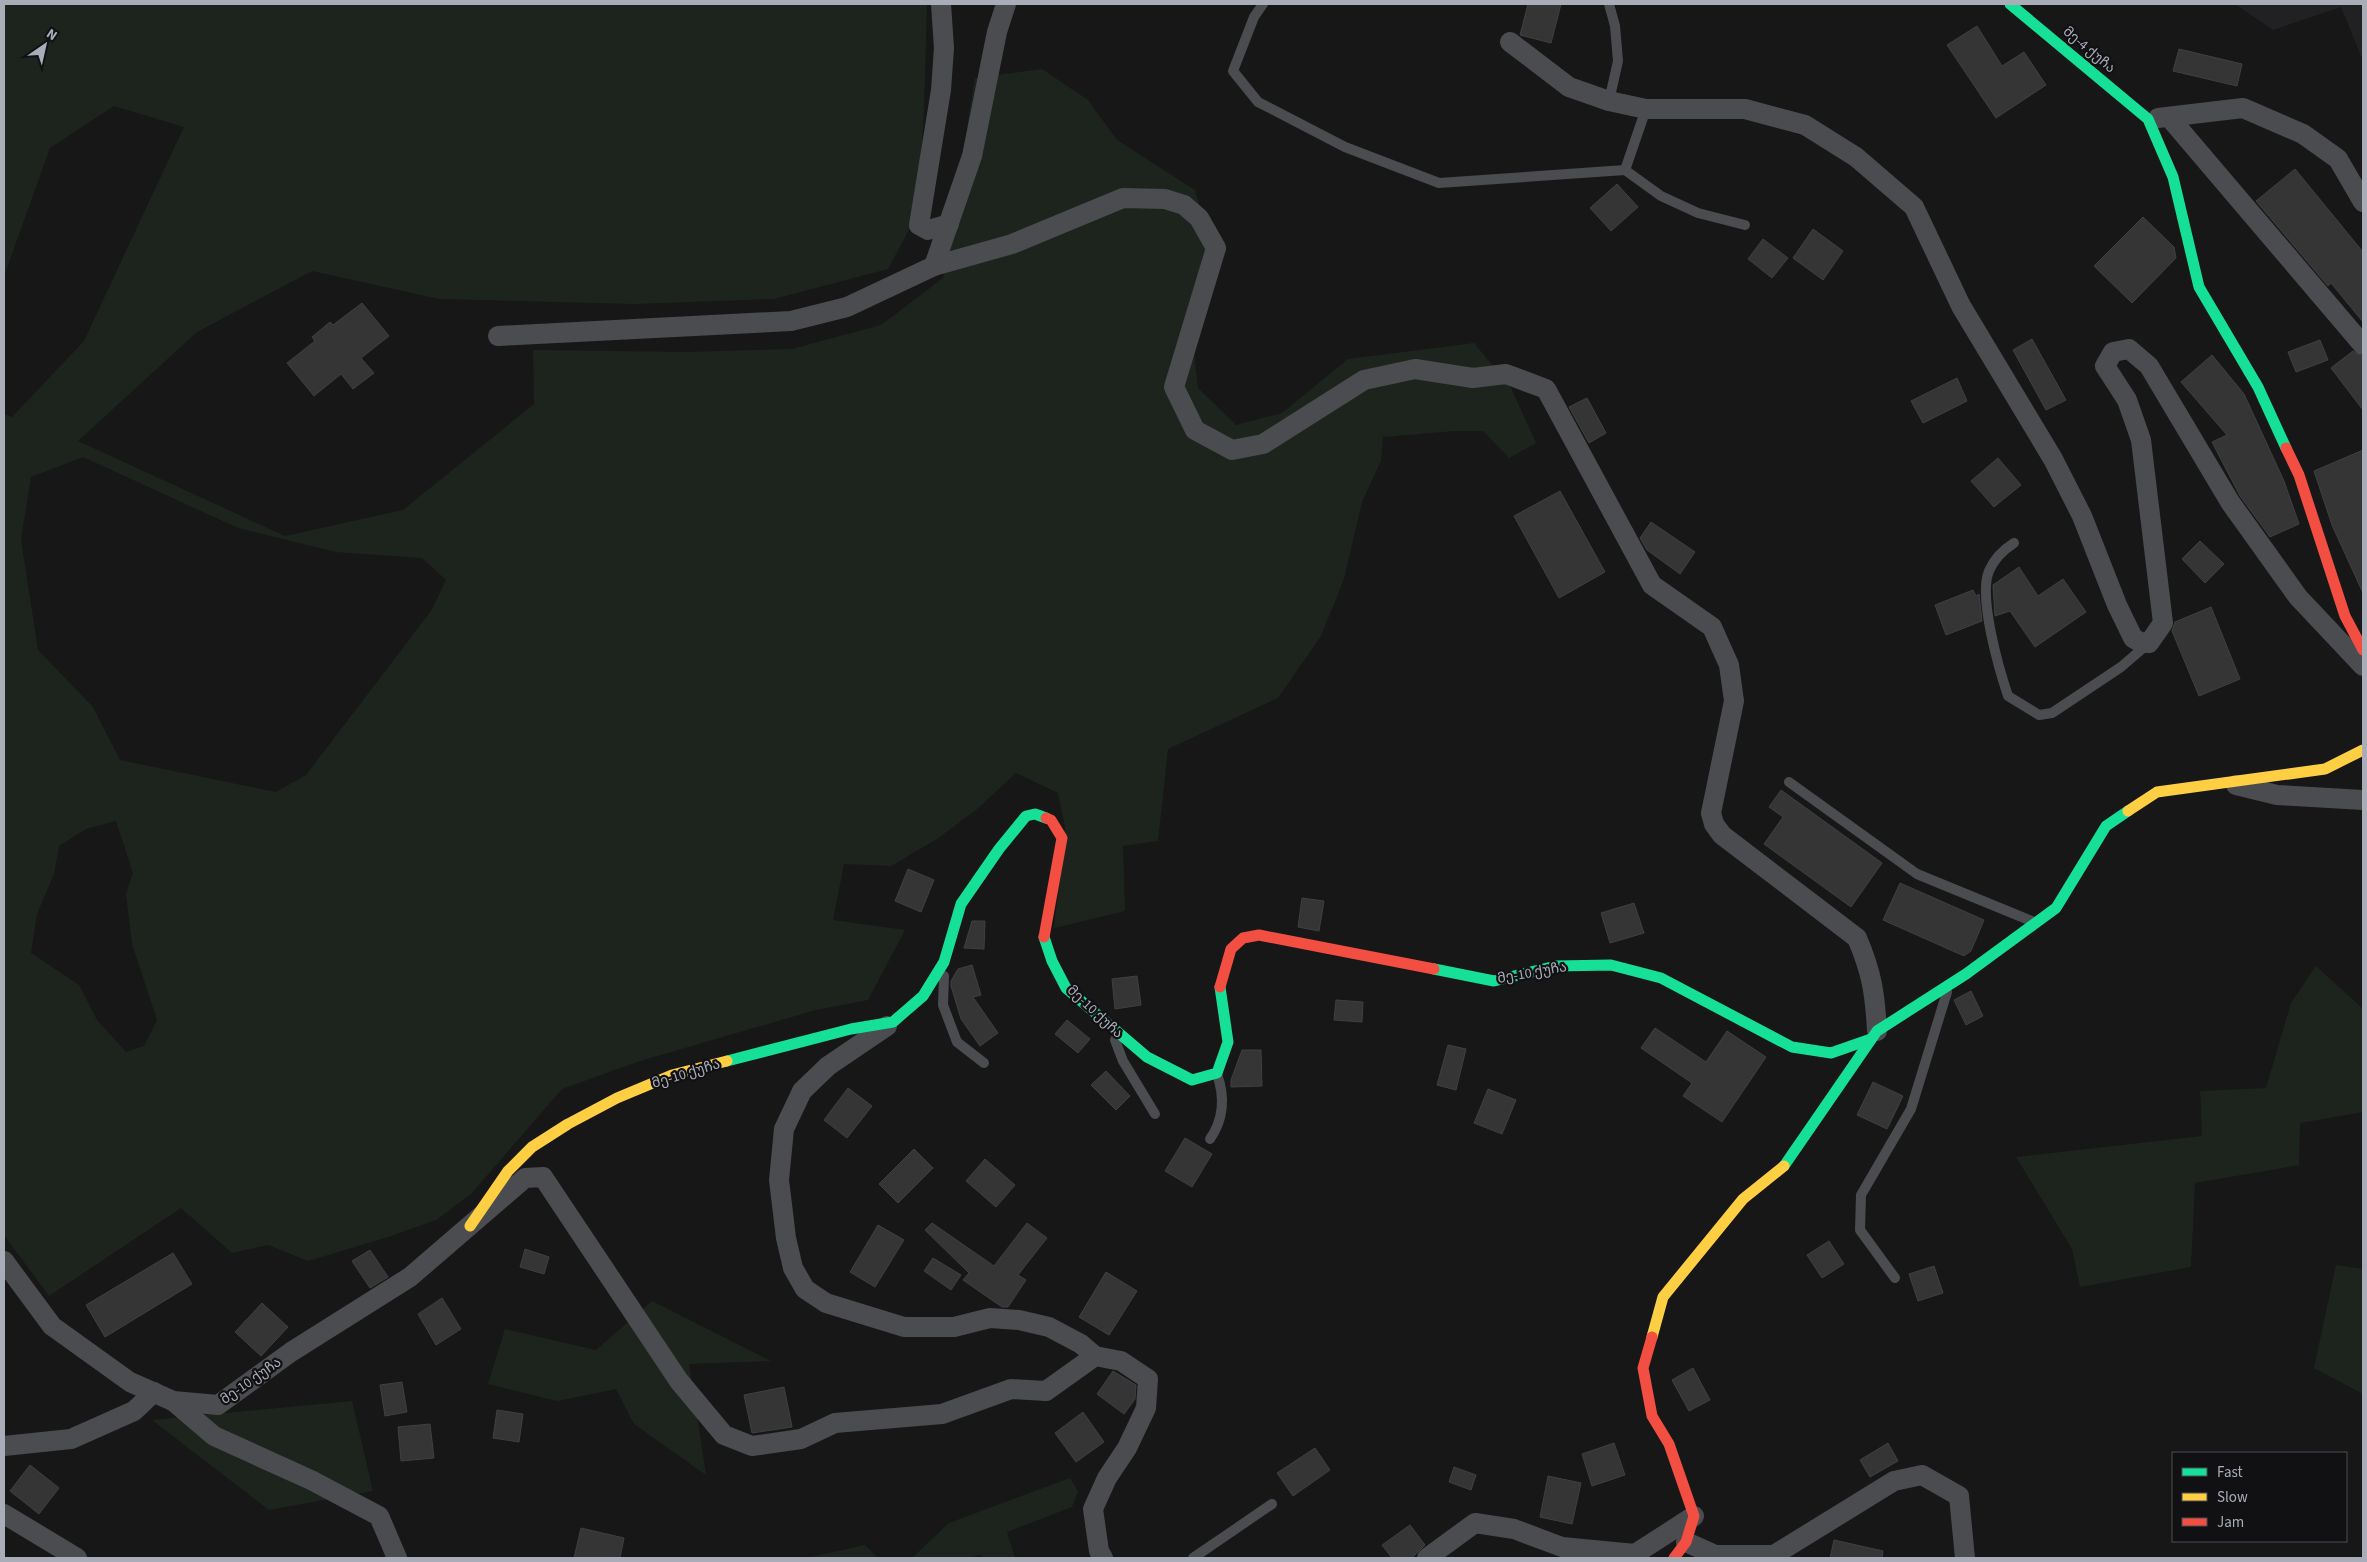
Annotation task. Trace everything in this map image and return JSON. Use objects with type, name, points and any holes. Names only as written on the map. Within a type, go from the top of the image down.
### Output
[{"type":"street","points":[[941,4],[944,48],[941,90],[919,225],[928,230],[949,224]]},
{"type":"street","points":[[934,266],[972,156],[997,32],[1006,4]]},
{"type":"street","name":"მე-4 ქუჩა","points":[[2010,4],[2148,119]]},
{"type":"street","points":[[1510,42],[1569,87],[1609,101],[1646,109],[1745,109],[1804,125],[1856,156],[1914,207],[1961,306],[2053,459],[2082,516],[2132,638],[2140,642],[2149,643],[2163,623],[2141,440],[2127,400],[2105,366],[2113,352],[2129,349],[2149,366],[2230,502],[2298,597],[2363,666]]},
{"type":"street","points":[[2363,202],[2338,159],[2302,134],[2243,108],[2148,119],[2172,177],[2198,287],[2258,387],[2299,475],[2345,616],[2363,650]]},
{"type":"street","points":[[2169,117],[2363,345]]},
{"type":"street","points":[[498,336],[791,321],[847,307],[934,266],[1012,244],[1123,198],[1166,198],[1184,205],[1199,218],[1216,248],[1174,387],[1196,430],[1232,450],[1263,444],[1364,380],[1415,369],[1474,378],[1506,374],[1546,390],[1652,585],[1712,627],[1730,665],[1734,701],[1710,814],[1714,824],[1722,835],[1857,938],[1868,964],[1874,986],[1874,1035]]},
{"type":"street","points":[[1674,1558],[1686,1542],[1694,1516],[1669,1444],[1652,1416],[1643,1368],[1663,1297],[1743,1199],[1782,1169],[1874,1035],[1950,985],[2056,908],[2106,826],[2157,792],[2325,769],[2363,750]]},
{"type":"street","points":[[2224,783],[2277,795],[2363,800]]},
{"type":"street","name":"მე-10 ქუჩა","points":[[470,1226],[508,1171],[532,1147],[568,1124],[617,1098],[672,1075],[851,1029],[893,1022],[923,996],[944,962],[961,904],[999,849],[1026,816],[1035,814],[1052,820],[1062,838],[1044,936],[1052,961],[1066,988],[1147,1057],[1192,1080],[1217,1073],[1228,1042],[1220,986],[1228,958],[1231,949],[1243,938],[1259,935],[1494,981],[1556,966],[1611,965],[1661,978],[1792,1047],[1831,1053],[1874,1035]]},
{"type":"street","points":[[893,1022],[828,1066],[802,1091],[784,1129],[779,1180],[786,1238],[793,1268],[806,1290],[826,1304],[904,1327],[954,1327],[990,1318],[1019,1320],[1049,1326],[1081,1344],[1095,1356],[1121,1361],[1148,1379],[1146,1408],[1127,1448],[1107,1478],[1093,1509],[1100,1551],[1103,1558]]},
{"type":"street","name":"მე-10 ქუჩა","points":[[4,1260],[52,1326],[130,1382],[174,1401],[218,1405],[291,1352],[410,1277],[525,1178],[543,1177],[679,1381],[724,1436],[752,1446],[802,1439],[835,1423],[942,1414],[1010,1389],[1046,1391],[1095,1356]]},
{"type":"street","points":[[4,1446],[72,1439],[134,1411],[154,1392]]},
{"type":"street","points":[[174,1401],[214,1436],[311,1480],[379,1516],[397,1558]]},
{"type":"street","points":[[1686,1542],[1715,1555],[1774,1555],[1894,1481],[1922,1475],[1959,1496],[1965,1558]]},
{"type":"street","points":[[4,1514],[77,1558]]},
{"type":"street","points":[[1426,1558],[1475,1523],[1514,1528],[1562,1547],[1635,1554],[1694,1516]]},
{"type":"lane","points":[[1263,4],[1254,17],[1233,71],[1258,102],[1345,147],[1439,183],[1625,170],[1661,196],[1698,213],[1745,225]]},
{"type":"lane","points":[[1609,4],[1615,26],[1618,62],[1609,101]]},
{"type":"lane","points":[[1625,170],[1646,109]]},
{"type":"lane","points":[[2014,543],[2001,552],[1988,573],[1986,601],[2000,670],[2008,696],[2039,715],[2052,713],[2122,667],[2149,643]]},
{"type":"lane","points":[[1789,782],[1917,874],[2036,923]]},
{"type":"lane","points":[[944,962],[943,1005],[957,1042],[984,1063]]},
{"type":"lane","points":[[1895,1278],[1860,1230],[1861,1195],[1911,1108],[1950,985]]},
{"type":"lane","points":[[1112,1029],[1123,1061],[1155,1114]]},
{"type":"lane","points":[[1210,1139],[1219,1126],[1224,1092],[1217,1073]]},
{"type":"lane","points":[[1193,1558],[1272,1504]]},
{"type":"shaded area","points":[[4,4],[927,4],[924,110],[918,213],[888,269],[774,299],[635,304],[439,299],[312,271],[197,332],[78,441],[285,536],[403,510],[534,404],[533,350],[686,352],[792,349],[881,325],[943,278],[975,78],[1042,69],[1088,100],[1117,140],[1195,190],[1214,258],[1191,326],[1198,388],[1236,425],[1282,413],[1348,359],[1474,343],[1511,388],[1536,443],[1509,458],[1483,431],[1455,431],[1383,437],[1381,461],[1362,502],[1344,579],[1321,636],[1278,698],[1168,749],[1158,841],[1123,846],[1125,911],[1054,928],[1065,827],[1058,793],[1016,773],[977,809],[937,839],[891,866],[844,864],[833,920],[905,930],[868,1000],[816,1010],[640,1061],[562,1089],[471,1194],[436,1220],[388,1237],[308,1261],[268,1245],[232,1253],[181,1208],[49,1296],[4,1235],[4,414],[12,417],[84,341],[184,127],[114,106],[50,148],[4,276]],"holes":[[[83,457],[238,528],[336,552],[422,558],[446,580],[431,611],[306,775],[276,792],[120,760],[93,707],[38,650],[21,539],[31,477]],[[116,821],[133,873],[126,894],[132,944],[157,1020],[144,1046],[126,1052],[97,1020],[79,985],[31,953],[37,914],[54,874],[59,846],[86,829]]]},
{"type":"shaded area","points":[[2235,4],[2363,4],[2363,61],[2341,7],[2273,30]]},
{"type":"shaded area","points":[[2316,966],[2363,1009],[2363,1112],[2300,1123],[2299,1165],[2195,1183],[2191,1267],[2080,1287],[2072,1249],[2016,1157],[2202,1136],[2200,1091],[2266,1088],[2291,1003]]},
{"type":"shaded area","points":[[2336,1265],[2363,1269],[2363,1394],[2314,1368]]},
{"type":"shaded area","points":[[652,1301],[771,1361],[689,1364],[706,1475],[634,1424],[616,1389],[557,1401],[488,1384],[505,1329],[596,1350]]},
{"type":"shaded area","points":[[352,1401],[373,1491],[269,1510],[152,1420]]},
{"type":"shaded area","points":[[1070,1478],[1078,1491],[1072,1507],[1007,1532],[1015,1558],[982,1558],[981,1555],[967,1558],[912,1558],[949,1523]]},
{"type":"shaded area","points":[[865,1545],[878,1558],[807,1558]]},
{"type":"building","points":[[1528,4],[1561,4],[1551,43],[1520,35]]},
{"type":"building","points":[[1977,26],[2002,66],[2024,52],[2046,85],[1996,118],[1947,45]]},
{"type":"building","points":[[2179,49],[2242,64],[2237,86],[2173,71]]},
{"type":"building","points":[[2295,169],[2363,252],[2363,322],[2331,283],[2328,286],[2256,201]]},
{"type":"building","points":[[1617,184],[1638,207],[1611,231],[1590,208]]},
{"type":"building","points":[[2143,217],[2174,247],[2176,258],[2132,303],[2094,266]]},
{"type":"building","points":[[1813,229],[1843,251],[1823,280],[1793,258]]},
{"type":"building","points":[[1763,239],[1788,258],[1772,278],[1748,259]]},
{"type":"building","points":[[362,303],[389,336],[361,358],[374,373],[353,389],[341,374],[314,396],[287,363],[315,341],[312,337],[330,322],[333,325]]},
{"type":"building","points":[[2032,339],[2066,400],[2046,410],[2013,350]]},
{"type":"building","points":[[2320,340],[2328,360],[2296,372],[2288,352]]},
{"type":"building","points":[[2353,351],[2363,357],[2363,410],[2331,368]]},
{"type":"building","points":[[2212,355],[2244,394],[2284,481],[2299,524],[2270,537],[2240,496],[2212,442],[2227,435],[2181,382]]},
{"type":"building","points":[[1957,378],[1967,401],[1923,423],[1911,401]]},
{"type":"building","points":[[1587,398],[1606,433],[1589,443],[1569,407]]},
{"type":"building","points":[[2363,450],[2363,593],[2332,525],[2314,471]]},
{"type":"building","points":[[1998,458],[2021,485],[1994,507],[1971,481]]},
{"type":"building","points":[[1560,491],[1605,572],[1559,598],[1514,516]]},
{"type":"building","points":[[1651,522],[1695,552],[1680,574],[1647,550],[1640,538]]},
{"type":"building","points":[[2200,541],[2224,564],[2205,583],[2182,559]]},
{"type":"building","points":[[2019,567],[2038,596],[2063,579],[2086,612],[2035,647],[2010,611],[1995,616],[1993,585]]},
{"type":"building","points":[[1973,590],[1976,596],[1979,594],[1982,621],[1946,635],[1935,605]]},
{"type":"building","points":[[2211,607],[2240,679],[2199,696],[2172,631],[2175,622]]},
{"type":"building","points":[[1781,790],[1882,863],[1851,907],[1764,844],[1783,817],[1769,807]]},
{"type":"building","points":[[908,869],[934,880],[921,912],[895,901]]},
{"type":"building","points":[[1900,883],[1984,920],[1971,951],[1964,956],[1883,920]]},
{"type":"building","points":[[1302,898],[1324,901],[1319,931],[1298,927]]},
{"type":"building","points":[[1634,903],[1644,933],[1610,943],[1601,913]]},
{"type":"building","points":[[972,921],[985,921],[984,949],[964,948]]},
{"type":"building","points":[[972,965],[981,995],[973,997],[998,1033],[980,1046],[961,1019],[951,986],[951,981],[958,969]]},
{"type":"building","points":[[1137,976],[1141,1005],[1115,1009],[1112,979]]},
{"type":"building","points":[[1971,991],[1983,1016],[1966,1025],[1954,1000]]},
{"type":"building","points":[[1336,1000],[1363,1002],[1362,1022],[1334,1020]]},
{"type":"building","points":[[1067,1020],[1090,1039],[1078,1053],[1055,1034]]},
{"type":"building","points":[[1655,1028],[1706,1062],[1727,1031],[1766,1057],[1722,1122],[1683,1096],[1692,1083],[1641,1048]]},
{"type":"building","points":[[1448,1045],[1466,1049],[1456,1090],[1437,1085]]},
{"type":"building","points":[[1242,1050],[1261,1050],[1262,1086],[1231,1087],[1231,1080]]},
{"type":"building","points":[[1106,1071],[1130,1096],[1116,1110],[1091,1085]]},
{"type":"building","points":[[1873,1082],[1903,1096],[1887,1129],[1857,1115]]},
{"type":"building","points":[[848,1088],[872,1106],[847,1138],[824,1120]]},
{"type":"building","points":[[1488,1089],[1516,1100],[1502,1134],[1474,1123]]},
{"type":"building","points":[[1185,1138],[1212,1154],[1192,1187],[1165,1171]]},
{"type":"building","points":[[914,1149],[933,1168],[898,1203],[879,1184]]},
{"type":"building","points":[[985,1159],[1015,1185],[996,1207],[966,1181]]},
{"type":"building","points":[[932,1223],[994,1266],[1027,1223],[1047,1238],[1018,1275],[1026,1280],[1008,1307],[1002,1307],[963,1280],[969,1273],[925,1230]]},
{"type":"building","points":[[878,1225],[904,1240],[875,1287],[850,1272]]},
{"type":"building","points":[[1829,1241],[1844,1264],[1822,1278],[1807,1255]]},
{"type":"building","points":[[525,1249],[549,1257],[544,1274],[520,1267]]},
{"type":"building","points":[[370,1250],[388,1277],[370,1288],[352,1261]]},
{"type":"building","points":[[173,1253],[192,1284],[105,1337],[86,1305]]},
{"type":"building","points":[[933,1258],[961,1275],[951,1290],[924,1271]]},
{"type":"building","points":[[1934,1266],[1943,1293],[1918,1301],[1909,1274]]},
{"type":"building","points":[[1106,1272],[1137,1291],[1109,1335],[1079,1317]]},
{"type":"building","points":[[442,1298],[461,1329],[436,1345],[418,1314]]},
{"type":"building","points":[[262,1303],[288,1327],[261,1356],[235,1332]]},
{"type":"building","points":[[1693,1368],[1710,1400],[1689,1411],[1672,1380]]},
{"type":"building","points":[[1113,1371],[1136,1385],[1135,1399],[1124,1414],[1097,1394]]},
{"type":"building","points":[[402,1382],[407,1412],[385,1416],[380,1385]]},
{"type":"building","points":[[784,1387],[792,1427],[752,1433],[744,1395]]},
{"type":"building","points":[[497,1410],[523,1414],[519,1442],[493,1438]]},
{"type":"building","points":[[1083,1412],[1104,1442],[1076,1462],[1055,1433]]},
{"type":"building","points":[[430,1424],[434,1458],[401,1461],[398,1427]]},
{"type":"building","points":[[1614,1443],[1625,1475],[1592,1486],[1582,1454]]},
{"type":"building","points":[[1888,1443],[1898,1461],[1870,1477],[1860,1460]]},
{"type":"building","points":[[1315,1448],[1330,1470],[1293,1496],[1277,1473]]},
{"type":"building","points":[[30,1465],[59,1488],[39,1514],[10,1491]]},
{"type":"building","points":[[1454,1467],[1476,1475],[1471,1490],[1449,1482]]},
{"type":"building","points":[[1548,1476],[1581,1483],[1572,1524],[1540,1517]]},
{"type":"building","points":[[1410,1525],[1425,1545],[1412,1558],[1392,1558],[1382,1545]]},
{"type":"building","points":[[581,1528],[624,1538],[620,1558],[574,1558]]},
{"type":"building","points":[[1834,1540],[1883,1551],[1882,1558],[1830,1558]]},
{"type":"traffic: fast","points":[[2010,4],[2148,119],[2173,177],[2199,287],[2258,387],[2286,448]]},
{"type":"traffic: fast","points":[[1784,1166],[1877,1031],[1966,974],[2056,908],[2106,826],[2128,811]]},
{"type":"traffic: fast","points":[[727,1061],[851,1029],[893,1022],[923,996],[944,962],[961,904],[999,849],[1026,816],[1035,814],[1046,818]]},
{"type":"traffic: fast","points":[[1044,937],[1052,961],[1066,988],[1147,1057],[1192,1080],[1217,1073],[1228,1042],[1220,987]]},
{"type":"traffic: fast","points":[[1434,969],[1494,981],[1556,966],[1611,965],[1661,978],[1792,1047],[1831,1053],[1871,1039]]},
{"type":"traffic: slow","points":[[2128,811],[2157,792],[2325,769],[2363,750]]},
{"type":"traffic: slow","points":[[470,1226],[508,1171],[532,1147],[568,1124],[617,1098],[672,1075],[727,1061]]},
{"type":"traffic: slow","points":[[1652,1337],[1663,1297],[1743,1199],[1784,1166]]},
{"type":"traffic: jam","points":[[2286,448],[2299,475],[2345,616],[2363,650]]},
{"type":"traffic: jam","points":[[1044,937],[1062,838],[1051,820],[1046,818]]},
{"type":"traffic: jam","points":[[1220,987],[1231,949],[1243,938],[1259,935],[1434,969]]},
{"type":"traffic: jam","points":[[1652,1337],[1643,1368],[1652,1416],[1669,1444],[1694,1516],[1686,1542],[1674,1558]]}]
